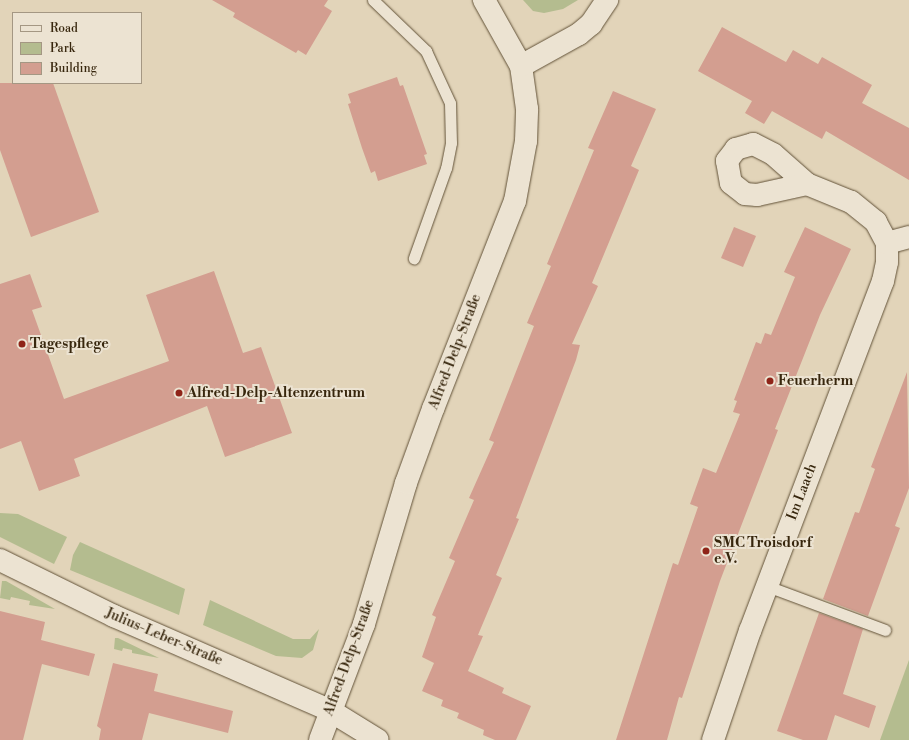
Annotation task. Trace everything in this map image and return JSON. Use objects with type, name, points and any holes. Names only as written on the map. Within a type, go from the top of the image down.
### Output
[{"type":"street","points":[[484,0],[521,66],[580,34],[591,24],[607,0]]},
{"type":"street","name":"Alfred-Delp-Straße","points":[[320,740],[329,710],[364,624],[406,483],[433,409],[515,201],[526,141],[527,109],[521,66]]},
{"type":"street","name":"Im Laach","points":[[713,740],[767,586],[884,281],[888,262],[886,243],[876,222],[867,212],[846,199],[807,184]]},
{"type":"street","points":[[886,243],[909,237]]},
{"type":"street","name":"Julius-Leber-Straße","points":[[0,560],[114,616],[329,710],[378,740]]},
{"type":"lane","points":[[372,0],[426,51],[450,103],[451,143],[446,168],[414,258]]},
{"type":"lane","points":[[767,586],[885,630]]},
{"type":"green space","points":[[523,0],[578,0],[563,9],[544,13],[533,11]]},
{"type":"green space","points":[[0,513],[18,514],[67,537],[54,564],[0,537]]},
{"type":"green space","points":[[80,542],[185,589],[179,615],[70,570],[73,555]]},
{"type":"green space","points":[[2,581],[6,581],[55,609],[29,605],[30,601],[11,597],[10,600],[0,598]]},
{"type":"green space","points":[[210,600],[293,639],[310,639],[319,629],[313,650],[302,658],[276,656],[203,625]]},
{"type":"green space","points":[[115,638],[118,638],[159,658],[132,653],[132,650],[123,648],[122,651],[114,649]]},
{"type":"green space","points":[[909,660],[909,740],[880,740]]},
{"type":"building","points":[[212,0],[328,0],[324,6],[332,11],[306,55],[298,50],[296,53],[233,17],[235,13]]},
{"type":"building","points":[[722,27],[786,62],[793,50],[818,64],[822,57],[872,85],[862,103],[909,128],[909,180],[826,131],[822,139],[772,111],[764,124],[745,113],[752,101],[698,71]]},
{"type":"building","points":[[397,77],[400,86],[403,85],[427,154],[424,155],[427,164],[378,181],[375,171],[371,173],[362,148],[348,104],[351,103],[348,94]]},
{"type":"building","points":[[0,83],[53,84],[99,212],[31,237],[0,150]]},
{"type":"building","points":[[613,91],[656,109],[631,166],[639,170],[592,283],[598,286],[572,344],[580,345],[576,360],[516,518],[519,519],[496,575],[502,578],[478,635],[483,636],[468,671],[504,688],[502,693],[531,706],[516,740],[495,740],[483,735],[484,730],[457,718],[459,713],[441,706],[443,700],[422,691],[434,663],[422,657],[436,617],[432,615],[455,561],[449,558],[474,500],[469,498],[494,442],[489,440],[534,326],[527,323],[551,266],[547,264],[594,150],[588,148]]},
{"type":"building","points":[[734,227],[756,236],[743,267],[721,258]]},
{"type":"building","points":[[805,227],[851,249],[820,315],[775,429],[778,430],[720,581],[682,698],[679,697],[667,740],[616,740],[673,563],[678,565],[698,507],[690,504],[703,468],[716,473],[740,414],[733,412],[737,401],[734,400],[756,342],[761,344],[765,333],[771,335],[795,277],[784,272]]},
{"type":"building","name":"Alfred-Delp-Altenzentrum","points":[[214,271],[243,353],[261,347],[292,433],[225,457],[207,406],[74,459],[80,476],[39,491],[21,441],[0,449],[0,284],[30,274],[42,307],[32,310],[64,399],[169,361],[146,295]]},
{"type":"building","points":[[907,372],[909,488],[895,526],[900,528],[868,616],[823,599],[855,512],[859,513],[875,469],[871,467]]},
{"type":"building","points":[[0,611],[45,622],[41,640],[95,654],[89,676],[42,664],[23,740],[0,740]]},
{"type":"building","points":[[819,613],[863,629],[843,694],[876,706],[869,728],[835,715],[827,740],[803,740],[777,731]]},
{"type":"building","points":[[113,663],[158,674],[154,691],[233,711],[228,733],[149,713],[142,740],[99,740],[101,729],[97,726]]},
{"type":"place","name":"Tagespflege","points":[[22,344]]},
{"type":"place","name":"Feuerherm","points":[[770,381]]},
{"type":"place","name":"Alfred-Delp-Altenzentrum","points":[[179,393]]},
{"type":"place","name":"SMC Troisdorf e.V.","points":[[706,551]]}]
